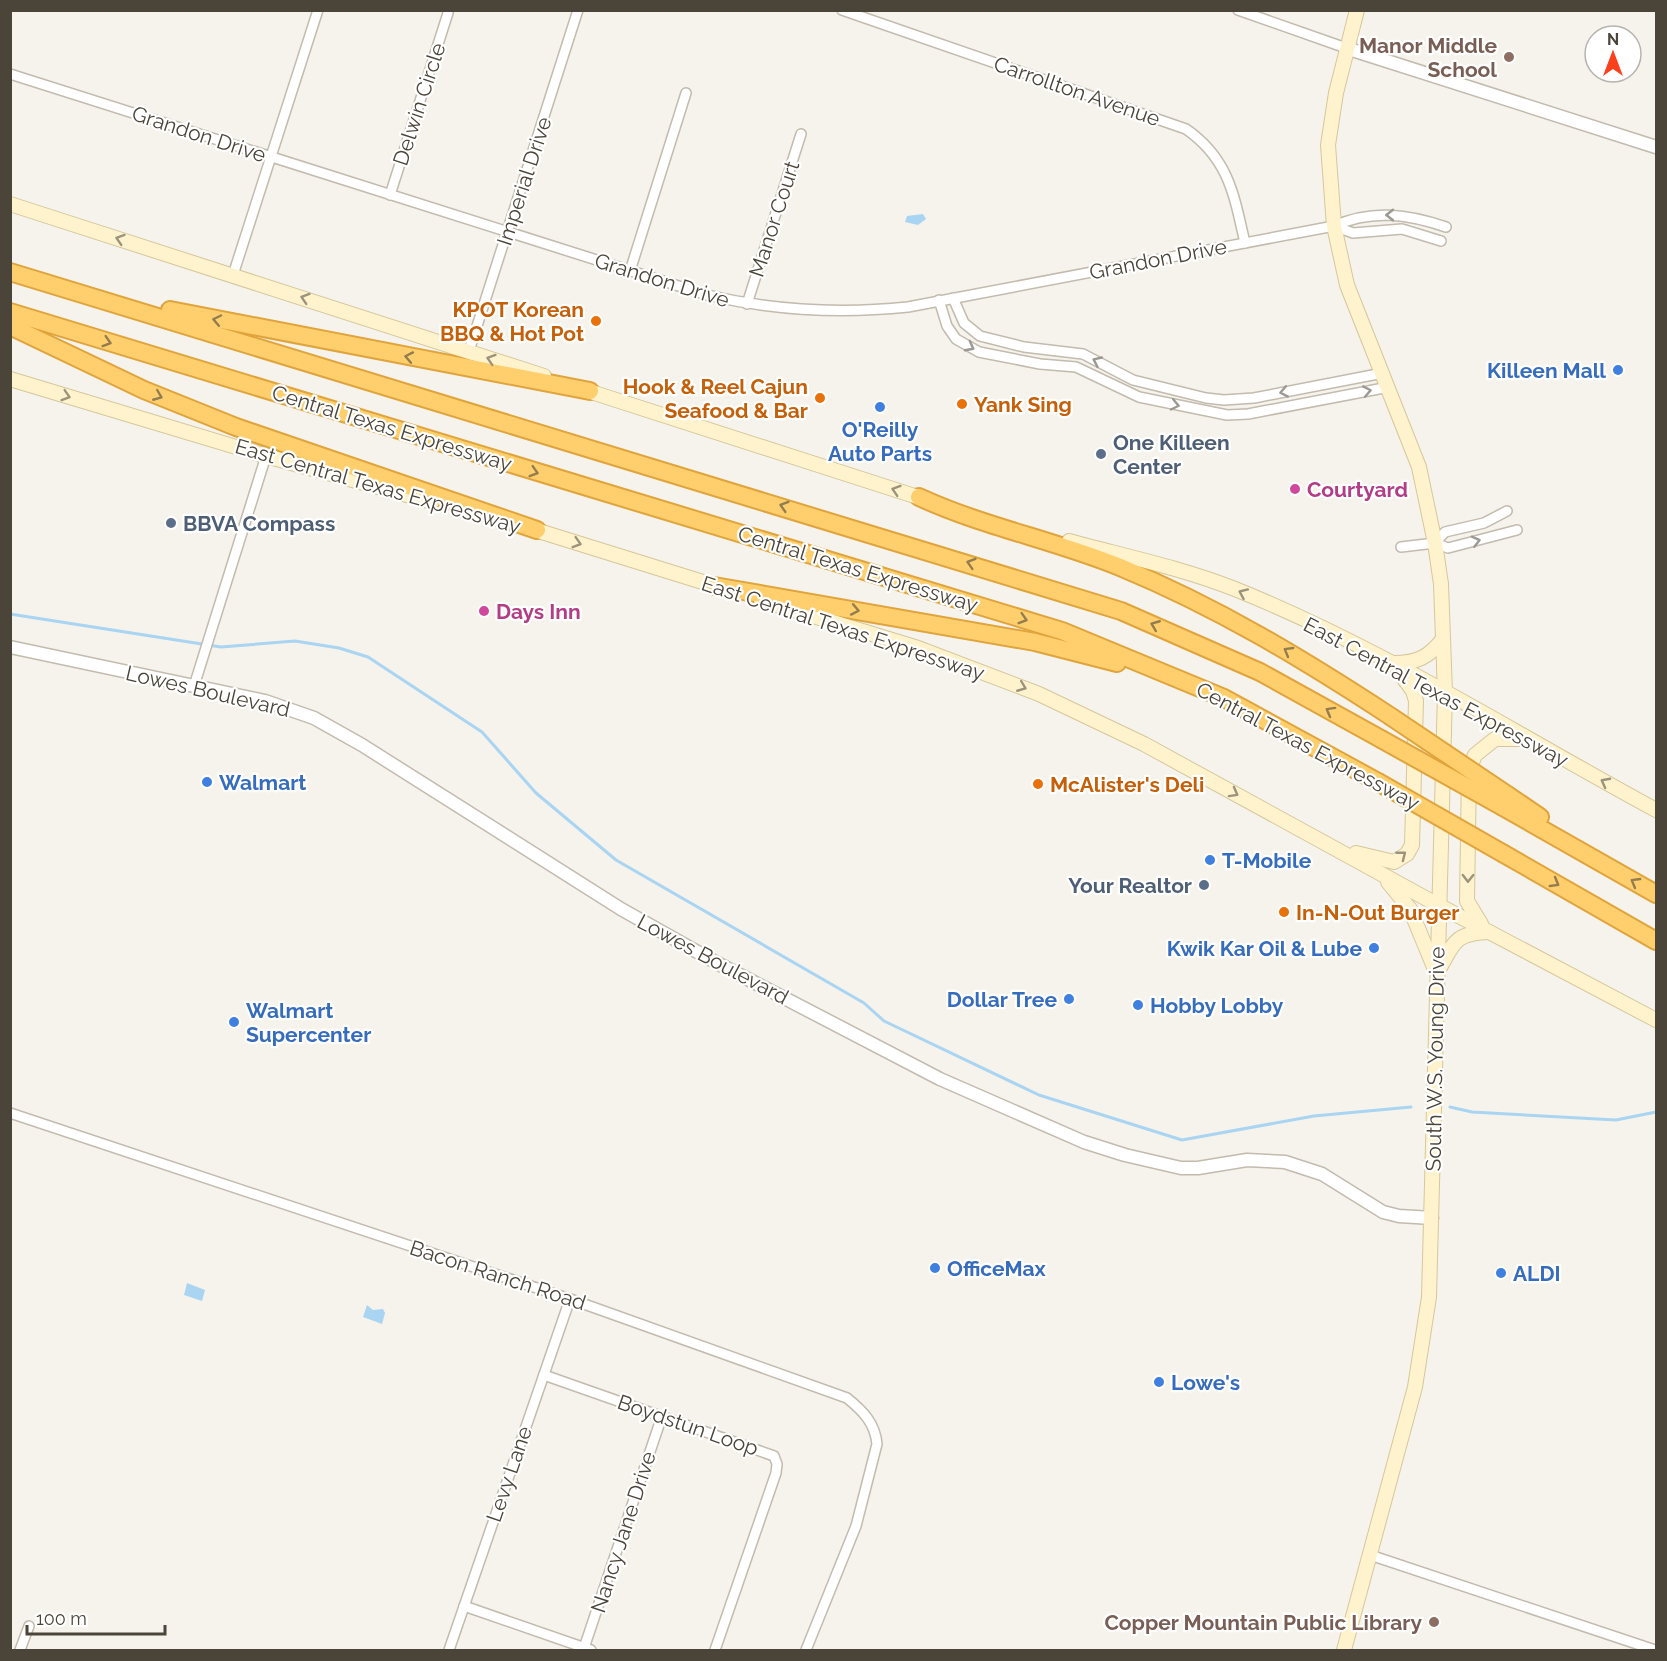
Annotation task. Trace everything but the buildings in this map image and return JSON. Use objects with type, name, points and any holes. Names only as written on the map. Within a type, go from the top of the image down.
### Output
[{"type":"highway","name":"Central Texas Expressway","points":[[10,272],[1121,611],[1200,643],[1260,672],[1381,739],[1506,801],[1656,894]]},
{"type":"highway","points":[[116,303],[135,302],[590,391]]},
{"type":"highway","name":"Central Texas Expressway","points":[[10,312],[1062,631],[1224,698],[1378,782],[1656,941]]},
{"type":"highway","points":[[10,326],[144,390],[236,427],[537,530]]},
{"type":"highway","points":[[919,497],[954,513],[1118,567],[1185,596],[1241,624],[1305,661],[1390,716],[1506,801]]},
{"type":"highway","points":[[714,586],[788,597],[1035,642],[1097,657],[1224,698]]},
{"type":"main road","name":"South W.S. Young Drive","points":[[1344,1650],[1421,1357],[1429,1297],[1445,693],[1441,584],[1419,467],[1347,285],[1334,226],[1328,145],[1346,48],[1357,10]]},
{"type":"main road","name":"East Central Texas Expressway","points":[[10,204],[919,497],[1234,589],[1392,663],[1656,810]]},
{"type":"main road","name":"East Central Texas Expressway","points":[[10,379],[266,456],[537,530],[918,648],[1040,694],[1144,744],[1438,905],[1656,1020]]},
{"type":"main road","points":[[1392,663],[1421,660],[1443,639]]},
{"type":"main road","points":[[1328,844],[1394,862],[1407,854],[1412,845],[1416,701],[1404,677],[1392,663]]},
{"type":"main road","points":[[1488,930],[1476,918],[1467,901],[1469,770],[1475,755],[1495,739],[1529,741]]},
{"type":"main road","points":[[1378,872],[1401,895],[1410,909],[1437,974]]},
{"type":"main road","points":[[1437,974],[1459,937],[1471,932],[1488,930]]},
{"type":"street","points":[[233,275],[318,10]]},
{"type":"street","name":"Imperial Drive","points":[[469,351],[578,10]]},
{"type":"street","name":"Carrollton Avenue","points":[[842,10],[1186,129],[1209,149],[1227,173],[1245,243]]},
{"type":"street","points":[[1238,10],[1346,48],[1656,147]]},
{"type":"street","name":"Delwin Circle","points":[[390,195],[448,13]]},
{"type":"street","name":"Grandon Drive","points":[[10,74],[630,271],[707,295],[747,304],[849,312],[908,307],[1334,226],[1352,218],[1389,214],[1405,215],[1446,227]]},
{"type":"street","points":[[630,271],[686,93]]},
{"type":"street","name":"Manor Court","points":[[747,304],[801,134]]},
{"type":"street","points":[[1334,226],[1353,233],[1402,229],[1441,241]]},
{"type":"street","points":[[953,298],[958,314],[972,332],[994,340],[1049,351],[1083,354],[1133,380],[1206,398],[1246,399],[1383,373]]},
{"type":"street","points":[[939,300],[947,326],[956,339],[967,347],[1048,365],[1076,367],[1121,390],[1203,411],[1227,415],[1248,414],[1389,387]]},
{"type":"street","points":[[991,354],[994,340]]},
{"type":"street","points":[[1048,365],[1049,351]]},
{"type":"street","points":[[1328,384],[1331,398]]},
{"type":"street","points":[[1154,386],[1155,400]]},
{"type":"street","points":[[1203,411],[1206,398]]},
{"type":"street","points":[[194,686],[266,456]]},
{"type":"street","points":[[1435,543],[1445,532],[1484,523],[1507,511]]},
{"type":"street","points":[[1401,547],[1435,543],[1448,548],[1517,530]]},
{"type":"street","name":"Lowes Boulevard","points":[[10,647],[265,701],[314,718],[362,745],[655,928],[940,1079],[1084,1142],[1164,1165],[1198,1168],[1262,1160],[1300,1166],[1346,1187],[1383,1212],[1432,1218]]},
{"type":"street","name":"Bacon Ranch Road","points":[[10,1113],[570,1299],[847,1398],[862,1410],[876,1430],[878,1443],[856,1526],[806,1650]]},
{"type":"street","name":"Levy Lane","points":[[449,1650],[570,1299]]},
{"type":"street","name":"Boydstun Loop","points":[[544,1375],[774,1456],[777,1464],[715,1650]]},
{"type":"street","name":"Nancy Jane Drive","points":[[587,1649],[662,1416]]},
{"type":"street","points":[[1370,1555],[1655,1650]]},
{"type":"street","points":[[464,1606],[587,1649]]},
{"type":"street","points":[[20,1650],[28,1626]]},
{"type":"water","points":[[923,214],[926,219],[918,225],[905,222],[907,216]]},
{"type":"water","points":[[187,1283],[205,1290],[202,1301],[184,1295]]},
{"type":"water","points":[[367,1305],[373,1310],[383,1309],[385,1313],[382,1324],[363,1317]]},
{"type":"waterway","points":[[10,614],[221,647],[295,641],[339,648],[368,657],[482,732],[536,793],[616,860],[864,1003],[884,1021],[1039,1095],[1182,1140],[1314,1116],[1411,1107]]},
{"type":"waterway","points":[[1450,1107],[1472,1112],[1616,1120],[1656,1112]]},
{"type":"place","name":"Manor Middle School","points":[[1509,57]]},
{"type":"place","name":"KPOT Korean BBQ & Hot Pot","points":[[596,321]]},
{"type":"place","name":"Killeen Mall","points":[[1618,370]]},
{"type":"place","name":"Hook & Reel Cajun Seafood & Bar","points":[[820,398]]},
{"type":"place","name":"Yank Sing","points":[[962,404]]},
{"type":"place","name":"O'Reilly Auto Parts","points":[[880,407]]},
{"type":"place","name":"One Killeen Center","points":[[1101,454]]},
{"type":"place","name":"Courtyard","points":[[1295,489]]},
{"type":"place","name":"BBVA Compass","points":[[171,523]]},
{"type":"place","name":"Days Inn","points":[[484,611]]},
{"type":"place","name":"Walmart","points":[[207,782]]},
{"type":"place","name":"McAlister's Deli","points":[[1038,784]]},
{"type":"place","name":"T-Mobile","points":[[1210,860]]},
{"type":"place","name":"Your Realtor","points":[[1204,885]]},
{"type":"place","name":"In-N-Out Burger","points":[[1284,912]]},
{"type":"place","name":"Kwik Kar Oil & Lube","points":[[1374,948]]},
{"type":"place","name":"Dollar Tree","points":[[1069,999]]},
{"type":"place","name":"Hobby Lobby","points":[[1138,1005]]},
{"type":"place","name":"Walmart Supercenter","points":[[234,1022]]},
{"type":"place","name":"OfficeMax","points":[[935,1268]]},
{"type":"place","name":"ALDI","points":[[1501,1273]]},
{"type":"place","name":"Lowe's","points":[[1159,1382]]},
{"type":"place","name":"Copper Mountain Public Library","points":[[1434,1622]]}]
